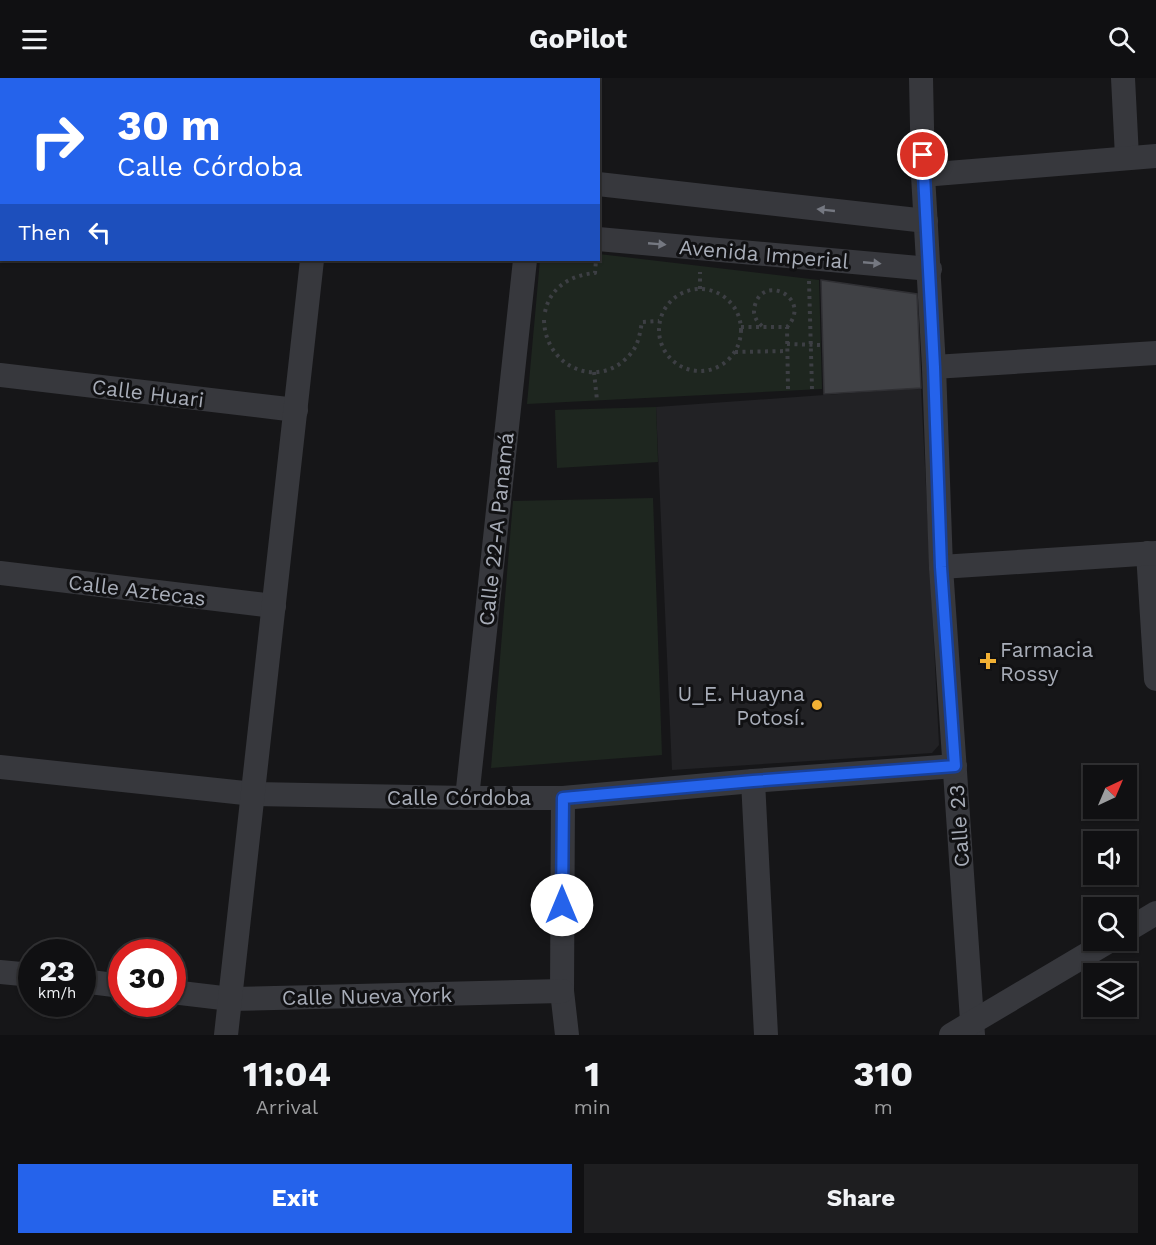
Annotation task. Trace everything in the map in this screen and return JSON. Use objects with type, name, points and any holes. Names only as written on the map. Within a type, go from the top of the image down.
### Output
[{"type":"street","name":"Calle 23","points":[[921,78],[923,175],[930,268],[941,567],[973,1029]]},
{"type":"street","points":[[1124,78],[1127,157]]},
{"type":"street","points":[[923,175],[1156,156]]},
{"type":"street","points":[[600,184],[926,221]]},
{"type":"street","name":"Avenida Imperial","points":[[600,239],[930,268]]},
{"type":"street","points":[[226,1035],[312,261]]},
{"type":"street","name":"Calle 22-A Panamá","points":[[467,798],[525,261]]},
{"type":"street","points":[[934,367],[1156,353]]},
{"type":"street","name":"Calle Huari","points":[[0,375],[296,410]]},
{"type":"street","points":[[941,567],[1152,553],[1156,679]]},
{"type":"street","name":"Calle Aztecas","points":[[0,573],[274,606]]},
{"type":"street","name":"Calle Córdoba","points":[[0,767],[254,794],[563,798],[955,766]]},
{"type":"street","points":[[753,781],[766,1035]]},
{"type":"street","points":[[563,798],[562,991],[567,1035]]},
{"type":"street","points":[[1137,924],[1156,913]]},
{"type":"street","points":[[951,1035],[973,1029],[1094,951]]},
{"type":"street","points":[[0,972],[18,974]]},
{"type":"street","name":"Calle Nueva York","points":[[186,994],[231,999],[562,991]]},
{"type":"path","points":[[808,257],[812,389]]},
{"type":"path","points":[[596,261],[596,273],[582,274],[559,286],[551,296],[546,309],[544,322],[546,337],[553,352],[564,363],[578,370],[594,372],[609,369],[633,351],[640,337],[642,322],[659,321]]},
{"type":"path","points":[[700,289],[712,291],[723,296],[735,310],[741,327],[741,336],[735,352],[726,362],[716,368],[703,371],[690,370],[678,365],[665,351],[658,333],[659,321],[665,308],[674,297],[686,291],[700,289]]},
{"type":"path","points":[[763,327],[758,322],[754,309],[759,297],[770,290],[784,292],[793,302],[794,315],[787,327],[788,389]]},
{"type":"path","points":[[741,327],[787,327]]},
{"type":"path","points":[[787,344],[821,345]]},
{"type":"path","points":[[735,352],[787,351]]},
{"type":"path","points":[[594,372],[597,400]]},
{"type":"shaded area","points":[[600,254],[819,280],[822,389],[527,404],[540,261],[600,261]]},
{"type":"shaded area","points":[[921,388],[939,745],[932,753],[672,770],[656,407]]},
{"type":"shaded area","points":[[656,407],[658,462],[557,468],[555,410]]},
{"type":"shaded area","points":[[653,498],[662,755],[491,768],[513,501]]},
{"type":"building","points":[[821,280],[917,294],[921,388],[824,394]]},
{"type":"place","name":"Farmacia Rossy","points":[[988,661]]},
{"type":"place","name":"U_E. Huayna Potosí.","points":[[817,705]]},
{"type":"route","points":[[562,905],[563,798],[955,766],[941,567],[930,268],[923,155]]}]
